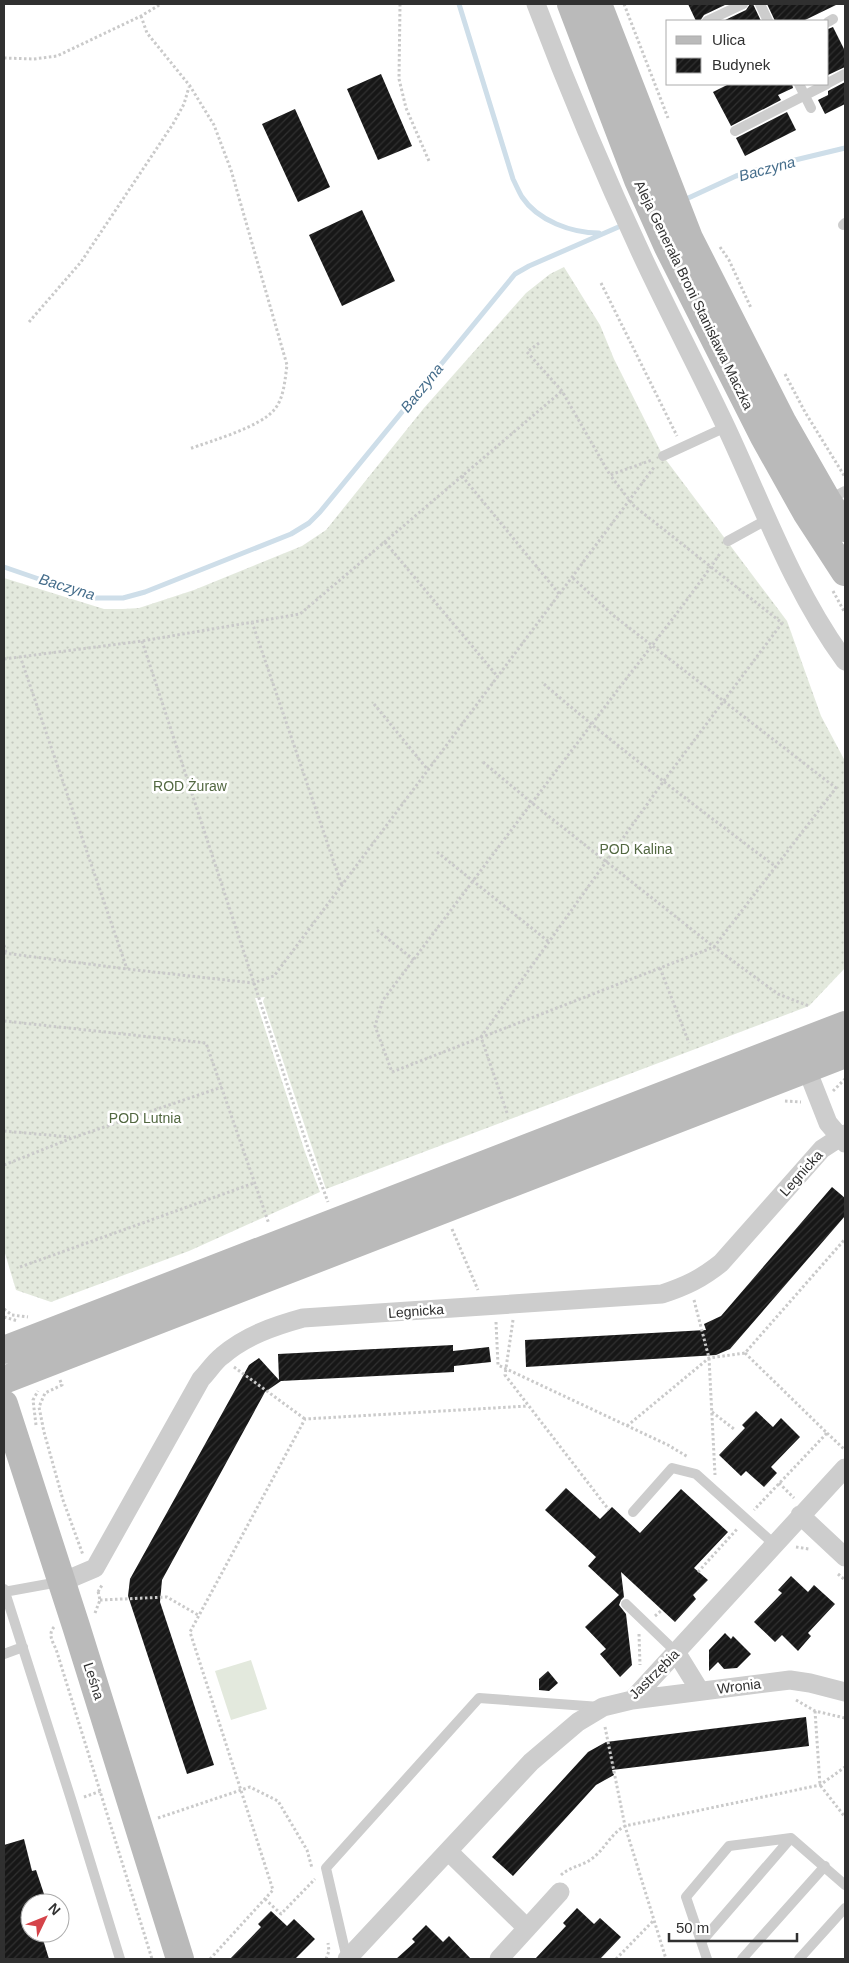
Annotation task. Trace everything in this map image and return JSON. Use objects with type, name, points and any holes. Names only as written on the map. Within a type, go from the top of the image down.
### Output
[{"type":"main road","name":"Aleja Generała Broni Stanisława Maczka","points":[[571,4],[649,174],[764,437],[806,512],[845,572]]},
{"type":"main road","name":"Aleja Generała Broni Stanisława Maczka","points":[[598,4],[649,174]]},
{"type":"main road","name":"Aleja Generała Broni Stanisława Maczka","points":[[678,242],[783,423],[836,496],[845,528]]},
{"type":"main road","points":[[4,1350],[845,1025]]},
{"type":"main road","points":[[4,1380],[806,1067],[845,1054]]},
{"type":"main road","name":"Leśna","points":[[4,1404],[180,1959]]},
{"type":"street","points":[[536,4],[612,189],[646,264],[726,427],[786,562],[813,612],[845,661]]},
{"type":"street","points":[[806,1067],[828,1123],[843,1138]]},
{"type":"street","name":"Legnicka","points":[[62,1582],[95,1568],[201,1379],[221,1356],[242,1341],[272,1326],[303,1318],[662,1294],[687,1286],[705,1276],[720,1263],[822,1149],[843,1138]]},
{"type":"street","name":"Jastrzębia","points":[[347,1959],[531,1762],[578,1722],[603,1707],[632,1700],[676,1652],[782,1547],[800,1509],[845,1468]]},
{"type":"street","points":[[800,1509],[842,1565]]},
{"type":"street","points":[[676,1652],[700,1692]]},
{"type":"street","name":"Wronia","points":[[632,1700],[790,1680],[845,1692]]},
{"type":"street","points":[[448,1851],[527,1928]]},
{"type":"street","points":[[498,1959],[527,1928],[559,1886]]},
{"type":"lane","points":[[709,20],[743,4]]},
{"type":"lane","points":[[760,4],[768,20]]},
{"type":"lane","points":[[829,83],[845,74]]},
{"type":"lane","points":[[800,85],[811,108]]},
{"type":"lane","points":[[735,131],[825,85]]},
{"type":"lane","points":[[663,456],[726,427]]},
{"type":"lane","points":[[728,541],[768,519]]},
{"type":"lane","points":[[632,1512],[672,1468],[696,1474],[782,1547]]},
{"type":"lane","points":[[62,1582],[4,1591],[120,1959]]},
{"type":"lane","points":[[626,1604],[676,1652]]},
{"type":"lane","points":[[4,1654],[23,1647]]},
{"type":"lane","points":[[347,1959],[326,1868],[479,1698],[603,1707]]},
{"type":"lane","points":[[702,1941],[791,1838]]},
{"type":"lane","points":[[708,1959],[686,1897],[729,1846],[791,1838],[845,1885]]},
{"type":"lane","points":[[742,1959],[825,1866]]},
{"type":"lane","points":[[799,1959],[845,1908]]},
{"type":"path","points":[[4,58],[34,59],[57,56],[141,16],[161,4]]},
{"type":"path","points":[[400,4],[398,79],[406,108],[429,161]]},
{"type":"path","points":[[141,16],[148,33],[190,86],[214,125],[231,170],[287,365],[283,388],[275,409],[262,421],[189,450]]},
{"type":"path","points":[[29,322],[80,262],[172,124],[184,104],[190,86]]},
{"type":"path","points":[[717,242],[729,260],[754,313]]},
{"type":"path","points":[[601,283],[682,446]]},
{"type":"path","points":[[481,1037],[663,782],[725,702],[782,623],[630,502],[610,475],[562,392],[527,352],[539,342]]},
{"type":"path","points":[[784,372],[805,412],[845,477]]},
{"type":"path","points":[[4,659],[142,641],[300,614],[562,392]]},
{"type":"path","points":[[610,475],[663,456]]},
{"type":"path","points":[[4,945],[5,953],[127,969],[253,983],[274,976],[663,456]]},
{"type":"path","points":[[462,476],[560,595]]},
{"type":"path","points":[[573,578],[614,616],[651,646],[836,788],[714,947],[392,1072],[375,1026],[383,1000],[414,960],[532,803],[591,725],[651,646],[711,567],[728,541]]},
{"type":"path","points":[[385,542],[498,677]]},
{"type":"path","points":[[252,622],[342,886]]},
{"type":"path","points":[[142,641],[253,983],[328,1203]]},
{"type":"path","points":[[20,656],[127,969]]},
{"type":"path","points":[[544,684],[591,725],[663,782],[776,867]]},
{"type":"path","points":[[374,704],[428,770]]},
{"type":"path","points":[[483,762],[714,947],[778,994],[809,1006]]},
{"type":"path","points":[[437,852],[549,942]]},
{"type":"path","points":[[377,930],[414,960]]},
{"type":"path","points":[[660,968],[689,1043]]},
{"type":"path","points":[[4,1021],[206,1043],[270,1226]]},
{"type":"path","points":[[481,1037],[507,1113]]},
{"type":"path","points":[[4,1165],[72,1138],[222,1087]]},
{"type":"path","points":[[4,1131],[72,1138]]},
{"type":"path","points":[[20,1267],[254,1182]]},
{"type":"path","points":[[444,1209],[478,1292],[480,1318],[495,1318],[498,1365],[668,1445],[689,1458]]},
{"type":"path","points":[[627,1426],[709,1358],[745,1353],[845,1239]]},
{"type":"path","points":[[686,1300],[693,1297],[709,1358],[715,1478],[710,1473]]},
{"type":"path","points":[[4,1308],[12,1315],[29,1317],[35,1320],[44,1334]]},
{"type":"path","points":[[504,1318],[514,1317],[505,1375],[609,1510]]},
{"type":"path","points":[[745,1353],[845,1450]]},
{"type":"path","points":[[53,1361],[62,1385],[45,1393],[39,1407],[61,1491],[73,1526]]},
{"type":"path","points":[[229,1364],[305,1419],[528,1406]]},
{"type":"path","points":[[712,1412],[734,1429]]},
{"type":"path","points":[[210,1959],[273,1890],[190,1632],[305,1419]]},
{"type":"path","points":[[758,1515],[752,1512],[827,1433]]},
{"type":"path","points":[[779,1483],[800,1509]]},
{"type":"path","points":[[698,1572],[746,1518]]},
{"type":"path","points":[[782,1547],[808,1548],[816,1554]]},
{"type":"path","points":[[842,1565],[845,1580]]},
{"type":"path","points":[[98,1592],[103,1583]]},
{"type":"path","points":[[100,1600],[167,1596],[198,1615]]},
{"type":"path","points":[[640,1674],[639,1634],[648,1625]]},
{"type":"path","points":[[793,1698],[815,1711],[845,1718]]},
{"type":"path","points":[[815,1711],[820,1785],[845,1817]]},
{"type":"path","points":[[596,1732],[605,1727],[625,1826],[666,1959]]},
{"type":"path","points":[[559,1886],[564,1872],[588,1862],[618,1830],[625,1826],[820,1785],[845,1767]]},
{"type":"path","points":[[156,1818],[250,1787],[278,1800],[307,1850],[312,1869]]},
{"type":"path","points":[[86,1796],[107,1789]]},
{"type":"path","points":[[265,1899],[281,1914],[315,1879],[317,1888]]},
{"type":"path","points":[[616,1959],[654,1920]]},
{"type":"path","points":[[326,1959],[329,1951],[328,1935]]},
{"type":"green space","points":[[564,267],[600,325],[614,359],[663,456],[787,621],[821,716],[845,761],[845,968],[809,1006],[326,1189],[263,1001],[265,997],[255,998],[305,1152],[320,1192],[189,1251],[51,1302],[16,1290],[4,1250],[4,578],[104,609],[139,608],[194,590],[302,546],[326,530],[424,408],[526,293],[550,274]]},
{"type":"green space","points":[[251,1660],[267,1709],[231,1720],[215,1671]]},
{"type":"building","points":[[688,4],[727,4],[704,15],[701,20],[696,20]]},
{"type":"building","points":[[750,4],[753,4],[761,20],[725,20],[746,10]]},
{"type":"building","points":[[767,4],[838,4],[805,20],[775,20]]},
{"type":"building","points":[[833,27],[845,51],[845,67],[829,75],[829,29]]},
{"type":"building","points":[[381,74],[412,146],[378,160],[347,89]]},
{"type":"building","points":[[845,82],[845,104],[825,114],[818,100],[828,95],[828,91]]},
{"type":"building","points":[[727,85],[792,85],[793,88],[778,95],[781,100],[731,126],[713,92]]},
{"type":"building","points":[[295,109],[330,187],[298,202],[262,124]]},
{"type":"building","points":[[787,112],[796,130],[745,156],[736,138]]},
{"type":"building","points":[[362,210],[395,281],[342,306],[309,235]]},
{"type":"building","points":[[832,1187],[845,1198],[845,1216],[730,1349],[716,1355],[526,1367],[525,1340],[706,1330],[704,1324],[721,1316]]},
{"type":"building","points":[[453,1345],[453,1351],[489,1347],[491,1362],[454,1366],[454,1372],[281,1381],[265,1392],[162,1580],[160,1602],[214,1765],[187,1774],[128,1596],[130,1579],[249,1365],[259,1358],[279,1380],[278,1354]]},
{"type":"building","points":[[756,1411],[773,1427],[781,1418],[800,1437],[771,1467],[777,1473],[764,1487],[746,1471],[741,1476],[719,1455],[745,1428],[742,1425]]},
{"type":"building","points":[[566,1488],[600,1519],[612,1507],[640,1533],[681,1489],[728,1532],[694,1568],[708,1580],[693,1595],[696,1599],[675,1622],[621,1572],[624,1597],[619,1605],[626,1614],[632,1665],[620,1677],[600,1654],[606,1649],[585,1627],[619,1595],[588,1566],[596,1557],[545,1510]]},
{"type":"building","points":[[791,1576],[808,1592],[814,1585],[835,1604],[808,1633],[811,1636],[798,1651],[782,1635],[775,1642],[754,1622],[782,1593],[778,1590]]},
{"type":"building","points":[[725,1633],[731,1639],[733,1636],[751,1654],[737,1668],[724,1669],[718,1662],[709,1671],[709,1650]]},
{"type":"building","points":[[548,1671],[558,1683],[549,1691],[539,1690],[539,1679]]},
{"type":"building","points":[[806,1717],[809,1746],[612,1770],[614,1775],[596,1785],[513,1876],[492,1857],[588,1752],[606,1742]]},
{"type":"building","points":[[24,1839],[32,1871],[36,1870],[44,1893],[20,1893],[20,1943],[44,1943],[49,1959],[4,1959],[4,1845]]},
{"type":"building","points":[[577,1908],[594,1924],[600,1918],[621,1937],[600,1959],[535,1959],[566,1926],[563,1923]]},
{"type":"building","points":[[271,1911],[287,1926],[294,1919],[315,1939],[295,1959],[230,1959],[261,1927],[258,1924]]},
{"type":"building","points":[[426,1925],[443,1942],[449,1936],[471,1959],[396,1959],[415,1942],[412,1939]]},
{"type":"waterway","points":[[459,4],[513,179],[522,197],[537,213],[556,224],[578,231],[599,233]]},
{"type":"waterway","name":"Baczyna","points":[[684,200],[736,176],[845,148]]},
{"type":"waterway","name":"Baczyna","points":[[4,567],[94,598],[123,598],[145,592],[291,534],[309,523],[320,512],[515,274],[529,266],[623,225]]},
{"type":"park label","name":"ROD Żuraw","points":[[190,786]]},
{"type":"park label","name":"POD Kalina","points":[[636,849]]},
{"type":"park label","name":"POD Lutnia","points":[[145,1118]]}]
